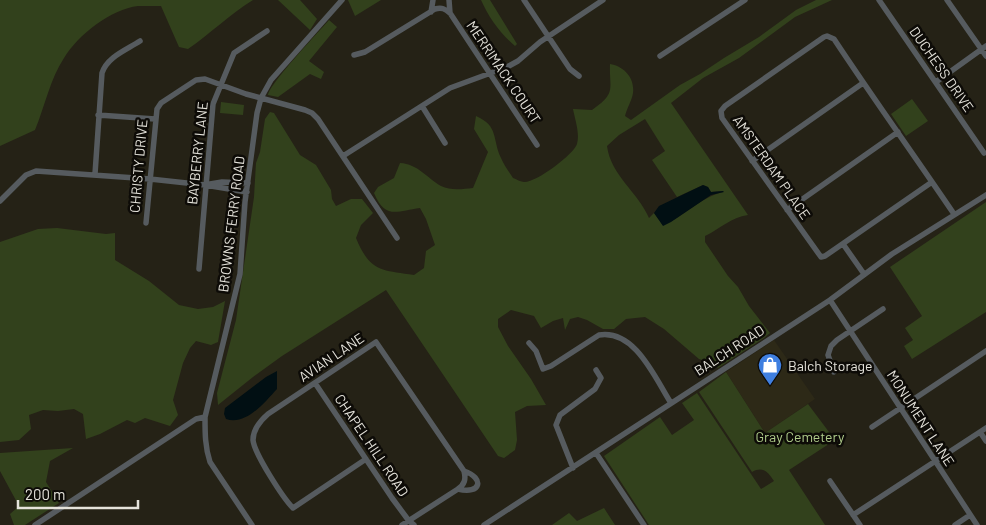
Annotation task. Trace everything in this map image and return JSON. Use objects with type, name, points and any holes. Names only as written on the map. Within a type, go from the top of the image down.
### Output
[{"type":"street","name":"BROWNS FERRY ROAD","points":[[252,525],[210,462],[205,432],[206,417],[240,274],[248,183],[260,98],[272,80],[342,0]]},
{"type":"street","points":[[354,55],[365,52],[431,12],[433,0]]},
{"type":"street","name":"MERRIMACK COURT","points":[[450,0],[450,14]]},
{"type":"street","points":[[524,0],[570,69],[579,76]]},
{"type":"street","points":[[343,156],[454,86],[490,74],[518,61],[548,36],[603,0]]},
{"type":"street","points":[[660,56],[745,0]]},
{"type":"street","name":"DUCHESS DRIVE","points":[[879,0],[984,153]]},
{"type":"street","points":[[947,0],[984,48],[986,56]]},
{"type":"street","name":"MERRIMACK COURT","points":[[431,12],[440,7],[450,14],[537,145]]},
{"type":"street","name":"BAYBERRY LANE","points":[[199,269],[213,104],[234,53],[267,31]]},
{"type":"street","name":"AMSTERDAM PLACE","points":[[932,182],[843,244],[821,257],[722,118],[721,111],[725,106],[828,36],[834,39],[954,214]]},
{"type":"street","points":[[95,174],[98,115],[104,66],[110,60],[140,41]]},
{"type":"street","points":[[936,82],[984,48]]},
{"type":"street","name":"CHRISTY DRIVE","points":[[146,223],[157,109],[161,103],[196,80],[204,79],[312,113],[318,118],[397,238]]},
{"type":"street","points":[[752,161],[863,83]]},
{"type":"street","points":[[422,106],[445,143]]},
{"type":"street","points":[[98,115],[155,118]]},
{"type":"street","points":[[787,210],[898,132]]},
{"type":"street","points":[[0,201],[26,175],[36,171],[150,179],[247,192]]},
{"type":"street","points":[[206,185],[222,182],[248,183]]},
{"type":"street","name":"BALCH ROAD","points":[[484,525],[830,300],[864,274],[986,194]]},
{"type":"street","points":[[843,244],[864,274]]},
{"type":"street","name":"MONUMENT LANE","points":[[830,300],[934,462],[977,525]]},
{"type":"street","points":[[834,372],[828,355],[830,346],[883,309]]},
{"type":"street","points":[[529,343],[536,351],[543,369],[599,336],[607,334],[620,337],[636,350],[671,403]]},
{"type":"street","name":"AVIAN LANE","points":[[366,459],[293,508],[259,458],[253,440],[258,424],[268,414],[376,342],[464,471]]},
{"type":"street","points":[[872,426],[986,351]]},
{"type":"street","points":[[573,468],[557,422],[564,412],[595,389],[601,378],[596,370]]},
{"type":"street","name":"CHAPEL HILL ROAD","points":[[315,384],[409,523],[414,525]]},
{"type":"street","points":[[34,525],[196,419],[206,417]]},
{"type":"street","points":[[853,515],[986,428]]},
{"type":"street","points":[[980,432],[986,441]]},
{"type":"street","points":[[596,453],[644,525]]},
{"type":"street","points":[[402,525],[409,523],[458,489],[465,481],[464,471],[472,473],[478,482],[476,488],[472,491],[458,489]]},
{"type":"street","points":[[830,481],[860,525]]},
{"type":"street","points":[[955,525],[970,515]]},
{"type":"shaded area","points":[[703,185],[708,187],[711,192],[724,192],[711,195],[663,226],[654,213],[659,206]]},
{"type":"shaded area","name":"Balch Storage","points":[[774,340],[815,399],[765,433],[726,372]]},
{"type":"shaded area","points":[[277,371],[277,389],[261,406],[241,419],[226,419],[224,414],[225,408]]},
{"type":"green space","points":[[0,0],[253,0],[188,49],[179,47],[161,6],[128,8],[106,18],[86,32],[64,58],[51,84],[35,130],[0,146]]},
{"type":"green space","points":[[278,0],[300,0],[317,19],[310,30]]},
{"type":"green space","points":[[348,0],[381,0],[355,16]]},
{"type":"green space","points":[[481,0],[490,0],[517,44],[515,46],[495,25]]},
{"type":"green space","points":[[816,0],[832,0],[795,17],[739,58],[703,78],[671,103],[748,215],[731,221],[705,236],[705,242],[770,333],[764,338],[718,368],[714,364],[699,359],[664,329],[645,317],[626,319],[614,329],[603,329],[578,317],[570,319],[565,330],[563,318],[541,328],[534,316],[511,310],[498,319],[498,327],[546,405],[527,406],[515,412],[517,440],[515,450],[504,458],[498,456],[386,290],[282,356],[218,405],[217,393],[236,320],[254,197],[256,163],[260,152],[265,119],[270,112],[274,113],[300,155],[316,165],[331,190],[332,199],[336,206],[351,199],[362,199],[373,213],[361,225],[356,238],[366,257],[372,263],[385,270],[414,275],[424,268],[426,251],[435,245],[426,219],[420,208],[398,212],[387,210],[378,202],[374,193],[378,187],[394,178],[400,163],[412,166],[445,188],[473,188],[488,152],[474,129],[476,116],[492,129],[501,158],[513,178],[523,182],[530,181],[554,167],[574,149],[577,144],[578,135],[573,109],[592,110],[605,99],[610,90],[610,64],[624,70],[632,82],[632,96],[625,116],[631,120],[680,85],[759,37],[796,10]],"holes":[[[645,119],[665,151],[652,160],[677,197],[703,185],[708,187],[711,192],[723,192],[707,198],[663,225],[654,213],[649,218],[619,175],[607,146],[619,135]]]},
{"type":"green space","points":[[329,20],[337,27],[309,61],[324,72],[321,79],[310,74],[278,97],[268,95],[285,69]]},
{"type":"green space","points":[[912,99],[928,121],[906,136],[891,114]]},
{"type":"green space","points":[[221,102],[244,105],[243,115],[220,113]]},
{"type":"green space","points":[[986,202],[986,312],[912,359],[904,346],[913,340],[905,328],[922,316],[890,267]]},
{"type":"green space","points":[[57,228],[106,234],[115,233],[115,260],[149,281],[179,305],[198,309],[213,307],[225,301],[218,342],[211,345],[196,341],[190,348],[183,363],[173,400],[178,415],[170,426],[145,418],[135,423],[127,420],[86,439],[83,414],[74,409],[43,410],[29,415],[31,429],[19,440],[0,442],[0,242],[38,229]]},
{"type":"green space","name":"Gray Cemetery","points":[[726,372],[765,433],[808,404],[835,440],[789,470],[825,525],[649,525],[604,456],[660,417],[672,435],[694,420],[682,403],[697,393],[761,489],[774,481],[765,471],[756,470],[752,472],[699,392]]},
{"type":"green space","points":[[73,448],[50,461],[46,482],[59,503],[25,525],[14,525],[10,514],[19,506],[0,471],[0,453]]},
{"type":"green space","points":[[604,508],[615,525],[552,525],[569,513],[577,521]]},
{"type":"place","name":"Balch Storage","points":[[770,386]]}]
